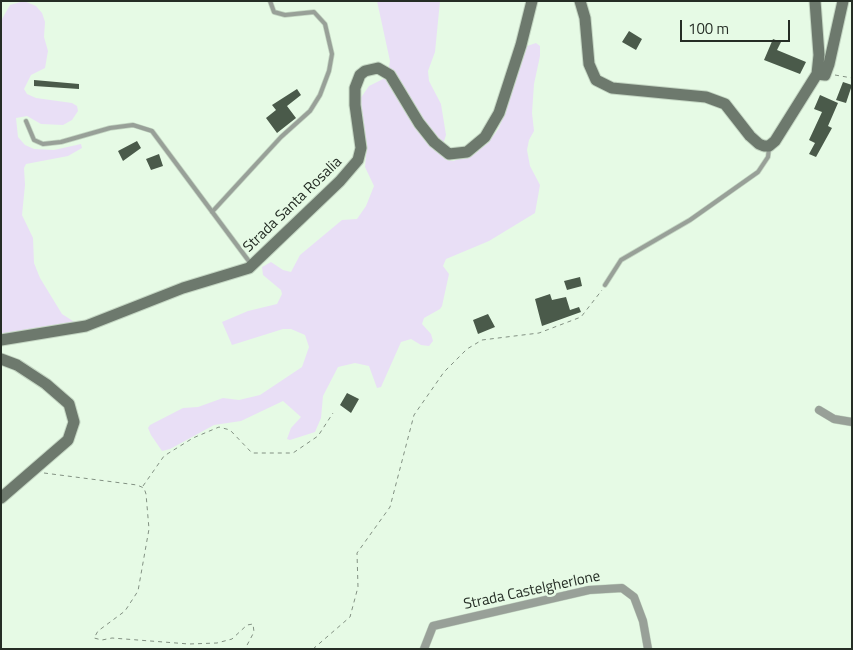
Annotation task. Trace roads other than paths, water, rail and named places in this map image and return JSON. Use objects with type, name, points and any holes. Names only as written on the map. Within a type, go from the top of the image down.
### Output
[{"type":"street","name":"Strada Santa Rosalia","points":[[1,340],[86,326],[183,288],[249,268],[340,181],[358,160],[361,148],[355,105],[355,88],[356,81],[365,71],[378,68],[390,74],[418,122],[434,142],[449,154],[467,152],[485,137],[499,113],[521,45],[532,1]]},
{"type":"street","points":[[580,1],[586,18],[589,64],[596,80],[603,85],[706,97],[725,104],[759,144],[769,146],[775,141],[829,64],[843,1]]},
{"type":"street","points":[[815,1],[821,74]]},
{"type":"street","points":[[1,359],[17,365],[46,384],[69,404],[73,413],[73,431],[68,440],[1,498]]},
{"type":"street","points":[[819,410],[834,419],[852,422]]},
{"type":"street","name":"Strada Castelgherlone","points":[[424,649],[433,626],[589,590],[622,588],[634,597],[643,621],[648,649]]},
{"type":"lane","points":[[212,212],[281,137],[310,111],[320,95],[329,71],[332,54],[325,24],[314,12],[286,15],[274,12],[270,1]]},
{"type":"lane","points":[[26,121],[34,140],[44,144],[62,142],[110,128],[133,125],[152,131],[252,265]]},
{"type":"lane","points":[[605,285],[621,260],[690,220],[758,172],[768,157],[769,146]]}]
